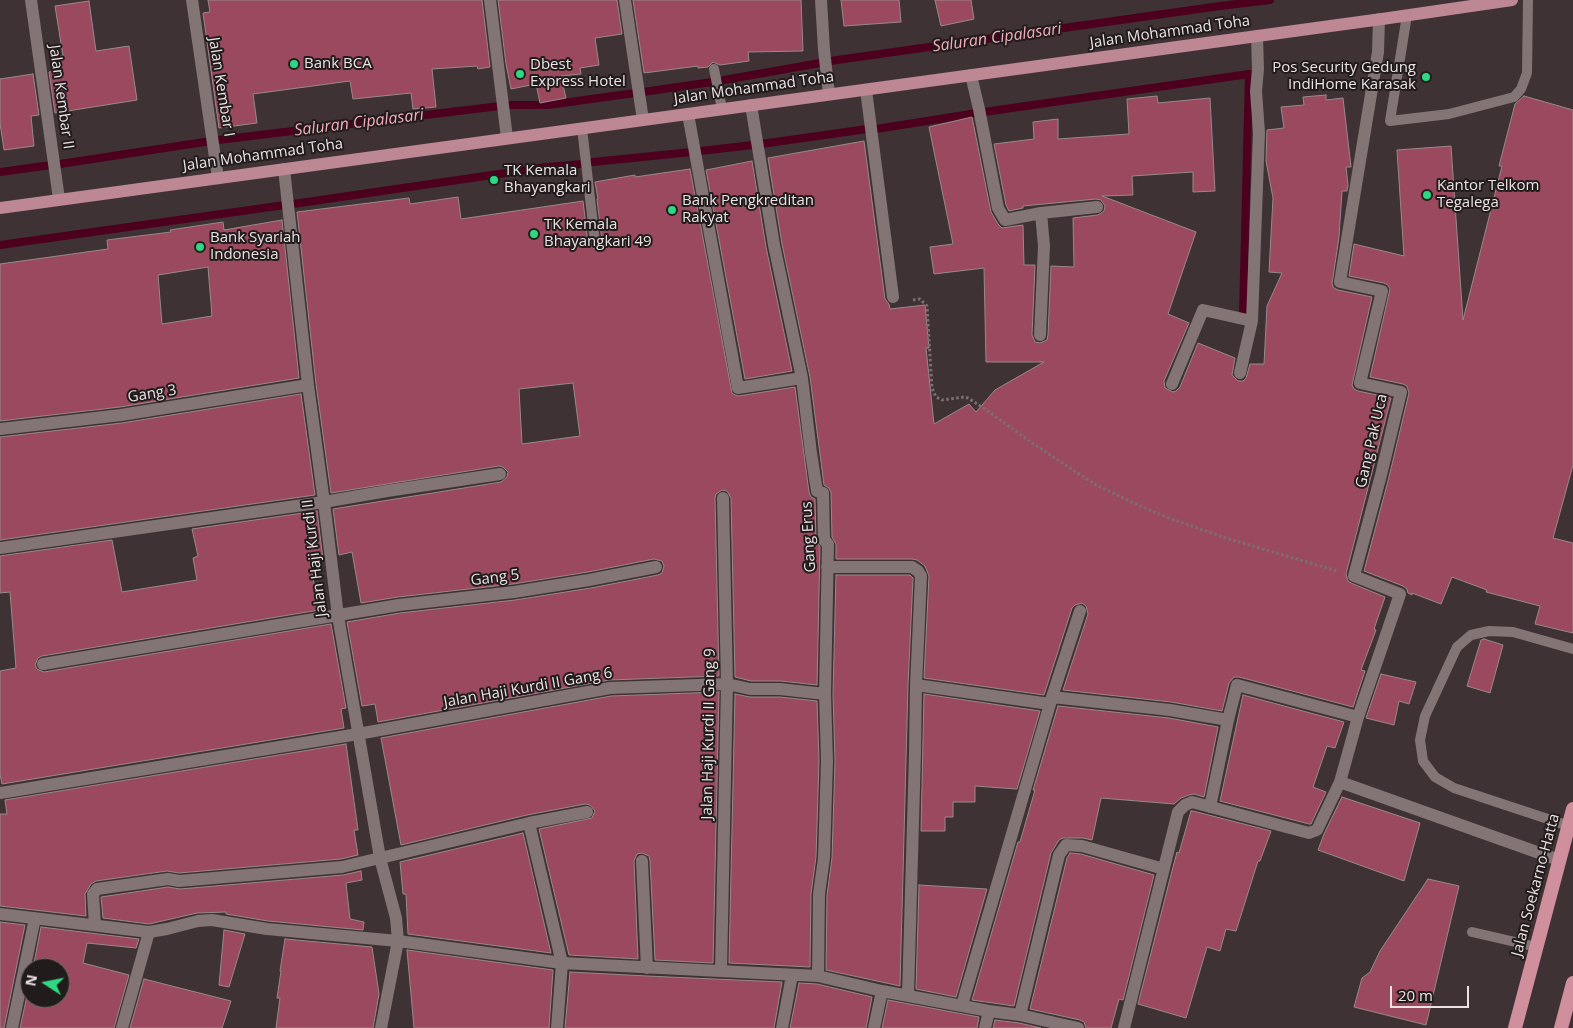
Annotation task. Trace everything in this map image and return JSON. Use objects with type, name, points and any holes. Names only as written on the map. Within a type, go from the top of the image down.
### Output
[{"type":"highway","name":"Jalan Soekarno-Hatta","points":[[1515,1028],[1573,809]]},
{"type":"highway","points":[[1561,1028],[1573,983]]},
{"type":"main road","name":"Jalan Mohammad Toha","points":[[0,208],[1257,36],[1407,15],[1474,3],[1512,0]]},
{"type":"street","name":"Jalan Kembar II","points":[[31,0],[59,199]]},
{"type":"street","name":"Jalan Kembar I","points":[[192,0],[218,178]]},
{"type":"street","points":[[490,0],[508,138]]},
{"type":"street","points":[[625,0],[643,120]]},
{"type":"street","points":[[821,0],[824,54],[829,94]]},
{"type":"street","name":"Gang Pak Uca","points":[[1354,576],[1401,392],[1360,383],[1382,291],[1340,282],[1378,52],[1379,19]]},
{"type":"street","points":[[1240,373],[1252,321],[1259,133],[1256,92],[1258,69],[1257,36]]},
{"type":"street","points":[[970,75],[979,109],[998,208],[1005,220],[1041,213],[1097,207]]},
{"type":"street","points":[[866,90],[893,297]]},
{"type":"street","name":"Gang Erus","points":[[751,105],[774,245],[802,378],[817,491],[822,492],[824,540],[828,544],[825,694],[827,761],[824,858],[819,894],[818,976]]},
{"type":"street","points":[[688,114],[738,388],[802,378]]},
{"type":"street","name":"Jalan Haji Kurdi II","points":[[284,169],[308,385],[338,616],[380,858],[396,918],[398,940],[381,1028]]},
{"type":"street","points":[[1040,335],[1044,246],[1041,213]]},
{"type":"street","points":[[1172,384],[1203,310],[1252,321]]},
{"type":"street","name":"Gang 3","points":[[0,429],[121,415],[308,385]]},
{"type":"street","points":[[0,548],[324,502],[500,474]]},
{"type":"street","name":"Jalan Haji Kurdi II Gang 9","points":[[721,971],[727,684],[723,498]]},
{"type":"street","name":"Gang 5","points":[[43,664],[399,605],[514,592],[656,567]]},
{"type":"street","points":[[828,567],[912,567],[918,571],[920,576],[908,995]]},
{"type":"street","points":[[1124,1028],[1178,812],[1185,805],[1192,802],[1309,834],[1317,830],[1340,782],[1358,717],[1400,594],[1354,576]]},
{"type":"street","points":[[962,1005],[1051,700],[1080,611]]},
{"type":"street","name":"Jalan Haji Kurdi II Gang 6","points":[[0,793],[358,734],[610,688],[727,684],[750,689],[780,689],[825,694]]},
{"type":"street","points":[[916,685],[1051,700],[1170,710],[1228,720]]},
{"type":"street","points":[[1210,807],[1236,686],[1239,685],[1358,717]]},
{"type":"street","points":[[1340,782],[1559,860]]},
{"type":"street","points":[[95,924],[93,894],[97,889],[168,880],[179,881],[342,867],[529,823],[587,812]]},
{"type":"street","points":[[529,823],[562,963],[557,1028]]},
{"type":"street","points":[[1020,1015],[1059,855],[1066,845],[1082,846],[1164,869]]},
{"type":"street","points":[[642,861],[647,968]]},
{"type":"street","points":[[0,914],[149,932],[198,921],[212,920],[268,929],[398,940],[562,963],[818,976],[882,991],[1020,1015],[1078,1028]]},
{"type":"street","points":[[12,1028],[35,918]]},
{"type":"street","points":[[122,1028],[149,932]]},
{"type":"street","points":[[782,1028],[792,974]]},
{"type":"street","points":[[874,1028],[882,991]]},
{"type":"street","points":[[985,1028],[989,1011]]},
{"type":"lane","points":[[1407,15],[1390,121],[1449,114],[1514,97],[1521,89],[1528,73],[1528,0]]},
{"type":"lane","points":[[714,69],[722,109]]},
{"type":"lane","points":[[582,128],[595,242]]},
{"type":"lane","points":[[1568,826],[1454,788],[1435,777],[1424,761],[1420,740],[1425,716],[1457,647],[1471,635],[1489,631],[1513,632],[1573,649]]},
{"type":"lane","points":[[1472,932],[1537,947]]},
{"type":"path","points":[[893,297],[900,302],[920,299],[927,306],[932,388],[936,397],[942,400],[964,396],[968,398],[988,410],[1032,444],[1096,485],[1166,517],[1226,538],[1354,576]]},
{"type":"building","points":[[208,0],[482,0],[490,67],[478,69],[477,66],[432,69],[436,107],[413,109],[411,93],[353,99],[350,81],[253,94],[257,123],[219,128],[203,13],[210,12]]},
{"type":"building","points":[[498,0],[617,0],[622,34],[595,38],[599,65],[580,68],[581,74],[561,76],[566,98],[540,103],[536,84],[511,89]]},
{"type":"building","points":[[633,0],[801,0],[803,51],[748,52],[749,61],[720,65],[713,62],[708,67],[698,68],[698,66],[644,73]]},
{"type":"building","points":[[841,0],[899,0],[901,22],[844,26]]},
{"type":"building","points":[[935,0],[971,0],[974,19],[941,26]]},
{"type":"building","points":[[89,1],[96,51],[129,46],[137,100],[55,113],[49,72],[56,71],[54,57],[63,56],[55,6]]},
{"type":"building","points":[[33,74],[39,115],[31,116],[34,146],[4,150],[0,123],[0,79]]},
{"type":"building","points":[[1326,95],[1326,100],[1343,98],[1351,167],[1346,167],[1347,191],[1342,191],[1339,237],[1332,284],[1338,290],[1372,297],[1352,385],[1358,391],[1391,398],[1346,574],[1348,581],[1351,583],[1385,597],[1374,629],[1376,630],[1361,670],[1365,671],[1353,707],[1239,677],[1234,677],[1229,683],[1222,711],[1171,702],[1063,690],[1088,614],[1086,606],[1082,603],[1072,608],[1044,695],[924,678],[929,576],[925,566],[912,559],[836,559],[836,544],[832,537],[831,493],[829,488],[824,485],[810,377],[782,244],[768,158],[864,141],[885,299],[890,309],[925,305],[929,348],[926,348],[934,424],[969,404],[976,412],[995,390],[1044,362],[986,362],[984,268],[934,274],[930,247],[953,244],[929,127],[972,117],[991,212],[1002,228],[1023,225],[1024,265],[1035,265],[1032,335],[1035,342],[1040,343],[1047,340],[1048,335],[1051,266],[1074,267],[1073,218],[1098,215],[1104,211],[1105,206],[1101,200],[1096,199],[1023,206],[1023,208],[1009,211],[1006,205],[994,144],[1034,139],[1033,122],[1058,119],[1058,139],[1129,134],[1127,99],[1157,96],[1158,103],[1210,98],[1215,191],[1193,192],[1193,172],[1132,176],[1133,195],[1102,196],[1196,232],[1168,314],[1189,323],[1164,381],[1165,388],[1173,392],[1180,387],[1198,343],[1235,358],[1232,375],[1238,381],[1243,381],[1246,378],[1250,364],[1264,364],[1267,306],[1282,273],[1269,272],[1273,198],[1266,161],[1267,130],[1284,128],[1281,107],[1304,105],[1303,97]]},
{"type":"building","points":[[1524,96],[1573,110],[1573,465],[1553,538],[1573,543],[1573,633],[1535,624],[1540,606],[1486,592],[1487,590],[1452,577],[1441,604],[1412,593],[1412,595],[1403,586],[1364,571],[1409,393],[1407,386],[1403,384],[1370,377],[1390,289],[1384,283],[1349,276],[1354,244],[1404,256],[1397,150],[1451,146],[1463,320],[1502,166],[1499,166],[1515,104]]},
{"type":"building","points":[[752,161],[766,247],[792,371],[745,379],[706,170]]},
{"type":"building","points":[[690,169],[732,393],[739,396],[795,387],[809,492],[811,497],[815,499],[816,540],[820,547],[817,685],[781,681],[751,681],[735,677],[731,498],[727,491],[722,490],[716,494],[715,498],[719,676],[609,680],[378,722],[375,704],[362,706],[347,622],[400,613],[515,600],[591,588],[658,575],[662,573],[664,566],[662,561],[654,559],[513,584],[361,603],[352,552],[339,555],[333,509],[501,482],[507,477],[508,472],[499,466],[331,493],[316,384],[297,212],[409,198],[410,204],[458,197],[461,219],[583,201],[588,243],[595,249],[599,247],[602,241],[595,182],[635,175],[635,177]],"holes":[[[573,383],[580,436],[522,444],[519,389]]]},
{"type":"building","points":[[282,220],[299,378],[120,407],[0,421],[0,264],[108,249],[107,240],[171,232],[170,230],[223,222],[224,230]],"holes":[[[208,267],[212,316],[162,324],[158,275]]]},
{"type":"building","points":[[301,394],[315,495],[0,540],[0,437],[122,423]]},
{"type":"building","points":[[317,511],[323,559],[310,562],[319,610],[42,656],[38,658],[35,665],[37,669],[44,672],[331,624],[346,708],[341,709],[344,728],[2,784],[0,774],[0,671],[16,668],[10,592],[0,593],[0,556],[112,540],[122,592],[197,580],[193,558],[198,556],[192,529]]},
{"type":"building","points":[[836,575],[910,575],[913,578],[908,685],[900,986],[826,970],[827,895],[832,858],[835,761],[833,694]]},
{"type":"building","points":[[1484,639],[1503,645],[1490,693],[1467,686],[1481,640]]},
{"type":"building","points":[[1381,674],[1416,682],[1409,704],[1399,701],[1394,725],[1366,718]]},
{"type":"building","points":[[719,692],[713,963],[655,960],[650,861],[649,856],[642,853],[637,854],[634,861],[638,959],[569,955],[539,829],[592,818],[595,811],[590,805],[585,804],[527,815],[401,845],[381,738],[611,696]]},
{"type":"building","points":[[735,694],[750,697],[780,697],[817,701],[819,761],[816,857],[811,894],[810,967],[729,963]]},
{"type":"building","points":[[924,694],[1040,711],[1017,789],[975,786],[975,802],[953,802],[953,817],[945,817],[945,831],[921,831]]},
{"type":"building","points":[[1243,695],[1344,722],[1335,748],[1327,746],[1313,787],[1326,792],[1311,824],[1220,801]]},
{"type":"building","points":[[1058,706],[1169,718],[1218,727],[1204,797],[1194,794],[1189,795],[1181,798],[1174,804],[1101,798],[1092,840],[1063,838],[1059,840],[1051,853],[1014,1006],[972,1000],[1018,842],[1020,842]]},
{"type":"building","points":[[346,744],[358,830],[354,830],[358,855],[341,859],[179,873],[167,871],[96,881],[91,884],[85,894],[86,916],[0,906],[0,814],[7,814],[5,800]]},
{"type":"building","points":[[1342,797],[1420,823],[1404,881],[1318,850]]},
{"type":"building","points":[[1191,811],[1271,831],[1260,861],[1258,861],[1236,931],[1226,929],[1220,951],[1207,947],[1186,1018],[1138,1004],[1177,852],[1179,853]]},
{"type":"building","points":[[523,833],[551,953],[408,934],[406,894],[403,894],[400,862]]},
{"type":"building","points":[[1070,853],[1081,854],[1154,875],[1123,1000],[1119,999],[1111,1028],[1086,1028],[1084,1022],[1080,1020],[1030,1009],[1067,858]]},
{"type":"building","points":[[361,871],[362,880],[346,883],[350,919],[364,922],[363,930],[268,921],[226,914],[226,912],[197,913],[149,924],[103,918],[101,897],[168,887],[180,889],[343,875]]},
{"type":"building","points":[[1428,879],[1459,886],[1426,1025],[1354,1007],[1362,978],[1370,972],[1380,951]]},
{"type":"building","points":[[919,885],[987,889],[956,997],[916,989]]},
{"type":"building","points":[[0,922],[25,925],[4,1028],[0,1028]]},
{"type":"building","points":[[41,927],[139,939],[136,948],[87,943],[83,963],[129,975],[114,1028],[20,1028],[24,1008],[70,1008],[70,958],[35,958]]},
{"type":"building","points":[[224,930],[245,934],[229,987],[219,985]]},
{"type":"building","points":[[285,939],[372,947],[379,994],[373,1028],[276,1028],[280,998],[277,998]]},
{"type":"building","points":[[407,950],[553,970],[549,1028],[414,1028]]},
{"type":"building","points":[[570,972],[782,982],[774,1028],[565,1028]]},
{"type":"building","points":[[144,979],[231,1001],[222,1028],[130,1028]]},
{"type":"building","points":[[799,983],[817,984],[872,997],[866,1028],[790,1028]]},
{"type":"building","points":[[888,1000],[979,1017],[977,1028],[882,1028]]},
{"type":"building","points":[[995,1020],[1019,1023],[1041,1028],[993,1028]]},
{"type":"waterway","name":"Saluran Cipalasari","points":[[724,80],[837,60],[1270,0]]},
{"type":"waterway","points":[[984,112],[1249,74],[1243,315]]},
{"type":"waterway","name":"Saluran Cipalasari","points":[[643,92],[712,82]]},
{"type":"waterway","name":"Saluran Cipalasari","points":[[509,105],[548,105],[635,93]]},
{"type":"waterway","name":"Saluran Cipalasari","points":[[218,140],[500,106]]},
{"type":"waterway","points":[[876,129],[977,113]]},
{"type":"waterway","points":[[761,144],[867,129]]},
{"type":"waterway","name":"Saluran Cipalasari","points":[[60,164],[211,141]]},
{"type":"waterway","points":[[700,151],[753,145]]},
{"type":"waterway","points":[[593,162],[692,152]]},
{"type":"waterway","points":[[293,204],[547,167],[582,164]]},
{"type":"waterway","name":"Saluran Cipalasari","points":[[0,172],[51,165]]},
{"type":"waterway","points":[[0,245],[285,205]]},
{"type":"place","name":"Bank BCA","points":[[294,64]]},
{"type":"place","name":"Dbest Express Hotel","points":[[520,74]]},
{"type":"place","name":"Pos Security Gedung IndiHome Karasak","points":[[1426,77]]},
{"type":"place","name":"TK Kemala Bhayangkari","points":[[494,180]]},
{"type":"place","name":"Kantor Telkom Tegalega","points":[[1427,195]]},
{"type":"place","name":"Bank Pengkreditan Rakyat","points":[[672,210]]},
{"type":"place","name":"TK Kemala Bhayangkari 49","points":[[534,234]]},
{"type":"place","name":"Bank Syariah Indonesia","points":[[200,247]]}]
